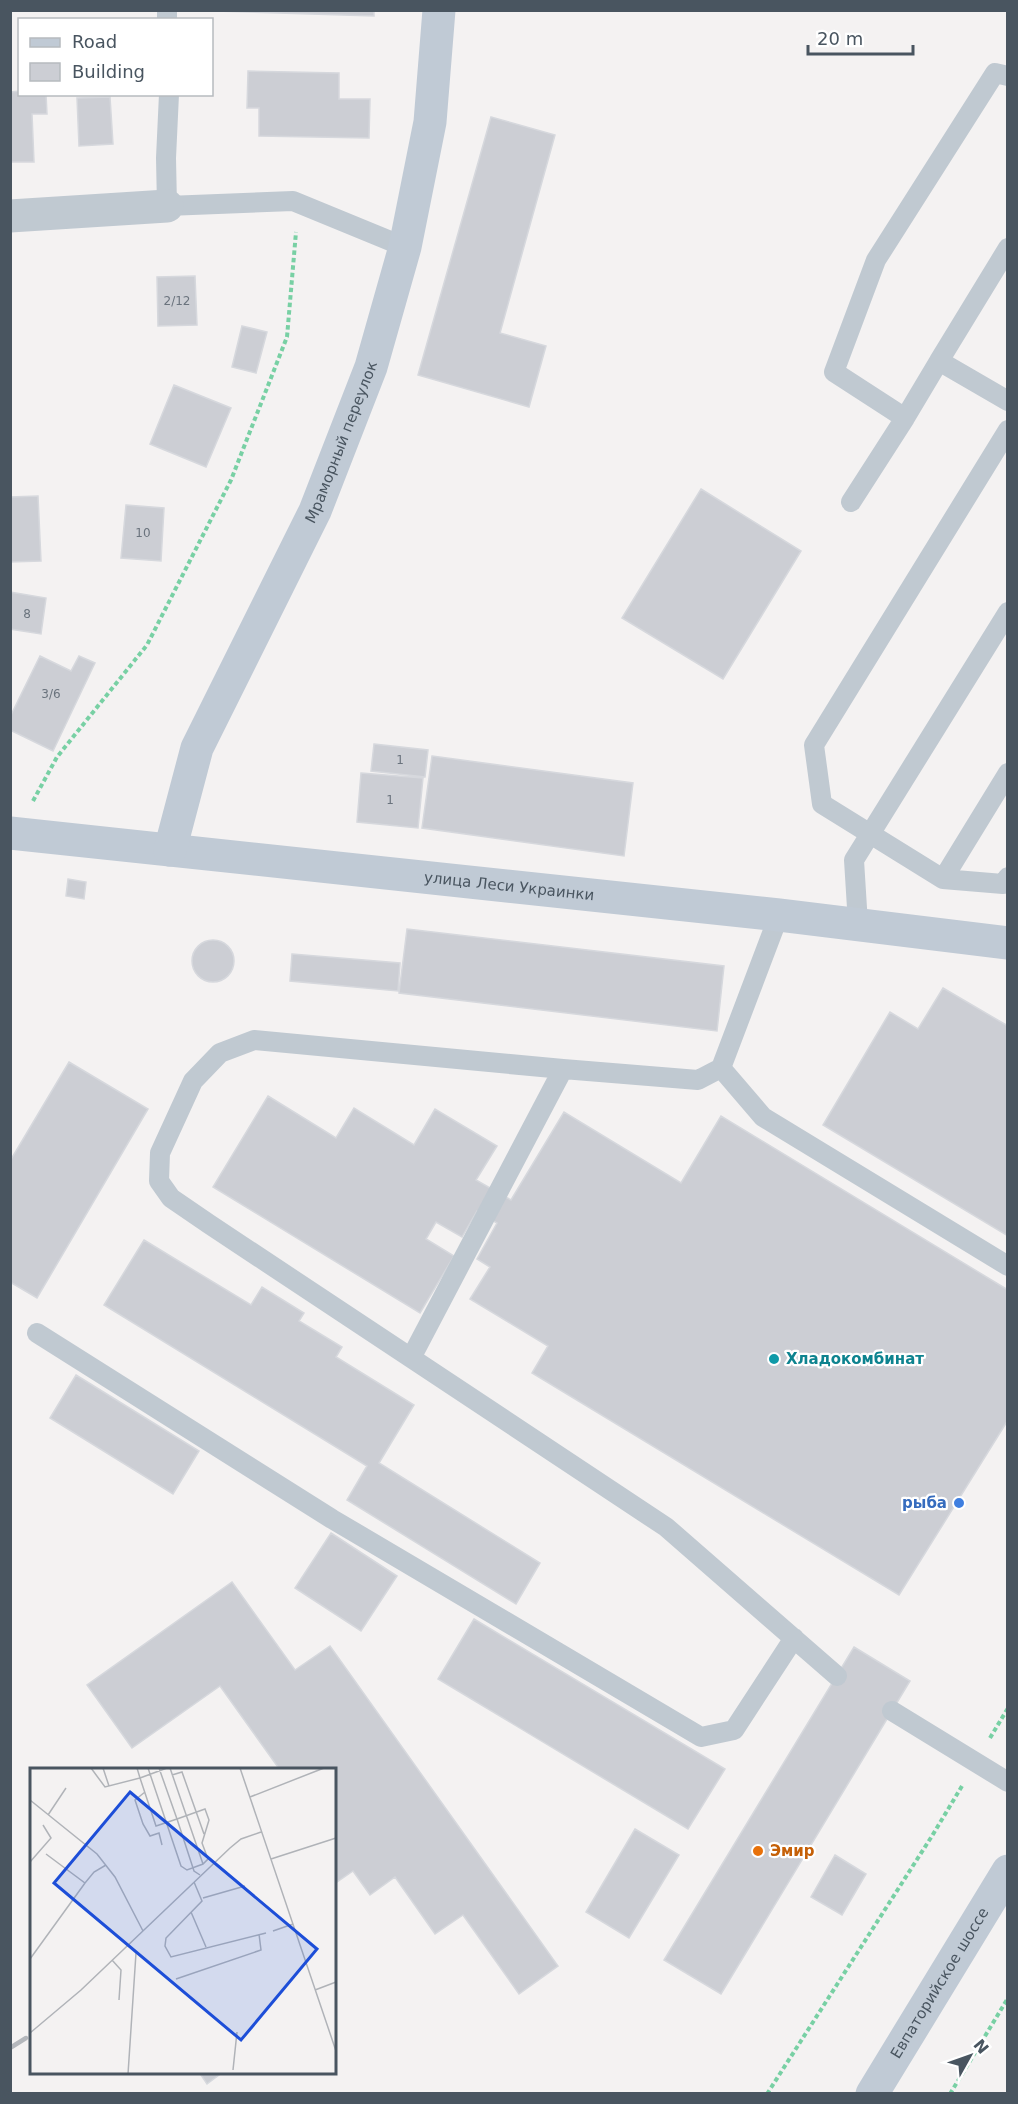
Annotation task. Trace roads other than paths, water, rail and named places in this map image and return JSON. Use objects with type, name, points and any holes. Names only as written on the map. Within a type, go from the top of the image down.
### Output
[{"type":"main road","name":"Мраморный переулок","points":[[170,850],[197,748],[315,511],[371,367],[405,247],[430,122],[439,10]]},
{"type":"main road","name":"улица Леси Украинки","points":[[13,833],[779,915],[1008,943]]},
{"type":"main road","name":"Евпаторийское шоссе","points":[[872,2094],[1008,1871]]},
{"type":"street","points":[[10,216],[167,206]]},
{"type":"lane","points":[[905,418],[834,372],[876,260],[995,73],[1008,75]]},
{"type":"lane","points":[[169,96],[166,158],[167,206],[293,201],[405,247]]},
{"type":"lane","points":[[851,502],[1008,248]]},
{"type":"lane","points":[[939,361],[1008,401]]},
{"type":"lane","points":[[1008,430],[814,745],[822,804],[943,879],[1003,884],[1008,877]]},
{"type":"lane","points":[[858,924],[854,860],[1008,612]]},
{"type":"lane","points":[[943,879],[1007,773]]},
{"type":"lane","points":[[779,915],[721,1068],[698,1080],[254,1040],[220,1053],[193,1081],[160,1153],[159,1181],[171,1198],[666,1527],[837,1676]]},
{"type":"lane","points":[[721,1068],[763,1117],[1008,1266]]},
{"type":"lane","points":[[411,1358],[563,1069]]},
{"type":"lane","points":[[37,1334],[332,1519],[701,1737],[734,1730],[794,1638]]},
{"type":"lane","points":[[892,1711],[1008,1782]]},
{"type":"railway","points":[[10,2048],[26,2038]]},
{"type":"place","name":"Хладокомбинат","points":[[774,1359]]},
{"type":"place","name":"рыба","points":[[959,1503]]},
{"type":"place","name":"Эмир","points":[[758,1851]]}]
